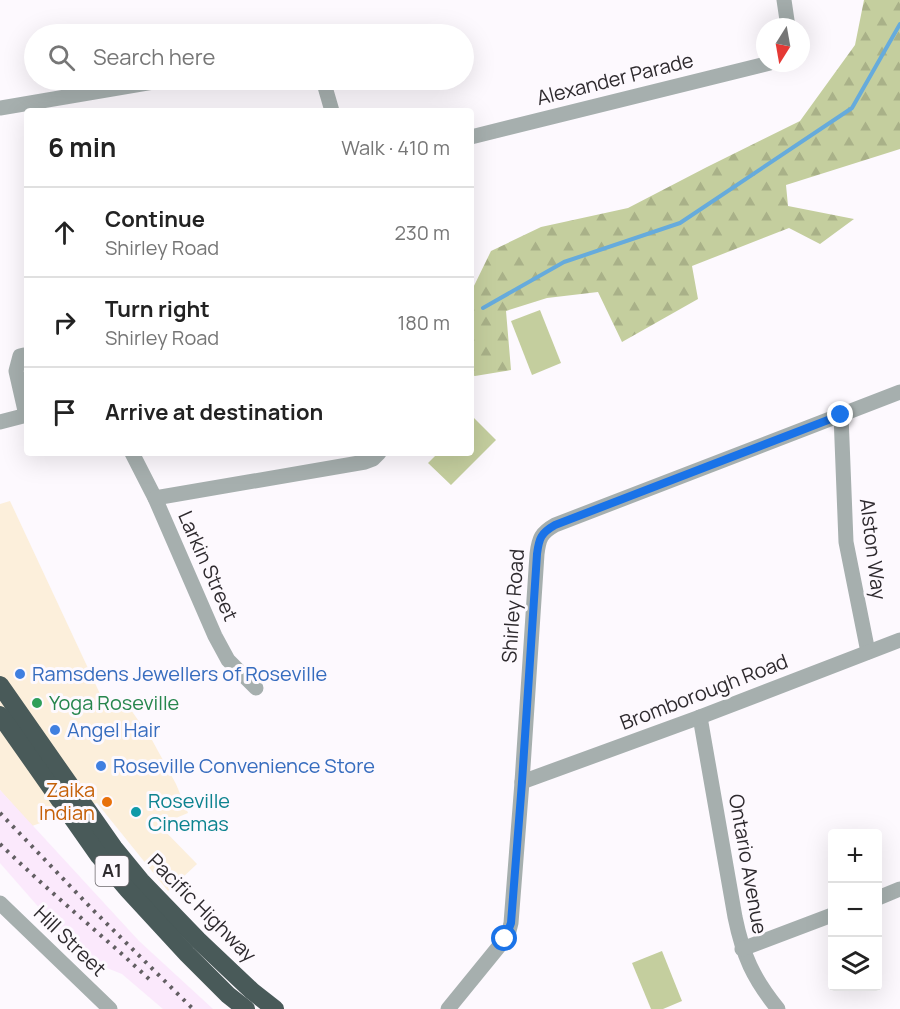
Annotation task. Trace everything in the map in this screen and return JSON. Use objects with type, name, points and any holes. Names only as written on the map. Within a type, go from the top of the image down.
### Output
[{"type":"highway","name":"Pacific Highway","points":[[0,685],[114,848],[141,881],[198,940],[252,991],[275,1009]]},
{"type":"highway","name":"Pacific Highway","points":[[0,715],[99,856],[187,954],[228,995],[246,1009]]},
{"type":"street","points":[[784,0],[787,18]]},
{"type":"street","name":"Alexander Parade","points":[[474,136],[756,66]]},
{"type":"street","points":[[0,108],[106,90]]},
{"type":"street","points":[[326,90],[331,108]]},
{"type":"street","points":[[24,355],[20,356],[16,371],[24,403]]},
{"type":"street","name":"Shirley Road","points":[[448,1009],[505,939],[511,923],[537,554],[542,534],[555,525],[900,392]]},
{"type":"street","name":"Alston Way","points":[[841,415],[846,542],[868,652]]},
{"type":"street","points":[[0,422],[24,416]]},
{"type":"street","name":"Larkin Street","points":[[134,456],[155,498],[228,660],[256,688]]},
{"type":"street","points":[[155,498],[365,462],[376,456]]},
{"type":"street","name":"Bromborough Road","points":[[522,782],[900,640]]},
{"type":"street","name":"Ontario Avenue","points":[[700,717],[742,949],[756,980],[778,1009]]},
{"type":"street","points":[[882,896],[900,889]]},
{"type":"street","name":"Hill Street","points":[[0,903],[110,1009]]},
{"type":"street","points":[[742,949],[828,917]]},
{"type":"shaded area","points":[[10,501],[101,696],[124,700],[152,740],[176,784],[188,813],[159,825],[197,864],[168,891],[97,803],[32,826],[0,790],[0,504]]},
{"type":"shaded area","points":[[0,790],[139,941],[213,1009],[163,1009],[122,974],[84,959],[0,863]]},
{"type":"green space","points":[[864,0],[900,0],[900,149],[786,185],[788,206],[854,219],[820,244],[789,228],[692,266],[698,299],[622,342],[598,292],[547,298],[506,311],[511,370],[474,376],[474,286],[491,251],[541,227],[628,208],[800,121],[855,45]]},
{"type":"green space","points":[[540,310],[561,363],[532,375],[511,321]]},
{"type":"green space","points":[[474,418],[496,440],[451,485],[428,463],[435,456],[474,456]]},
{"type":"green space","points":[[662,951],[682,1001],[663,1009],[651,1009],[632,963]]},
{"type":"waterway","points":[[483,308],[564,262],[680,223],[852,108],[900,24]]},
{"type":"railway","points":[[0,813],[193,1009]]},
{"type":"railway","points":[[0,844],[149,979]]},
{"type":"place","name":"Ramsdens Jewellers of Roseville","points":[[20,674]]},
{"type":"place","name":"Yoga Roseville","points":[[37,703]]},
{"type":"place","name":"Angel Hair","points":[[55,730]]},
{"type":"place","name":"Roseville Convenience Store","points":[[101,766]]},
{"type":"place","name":"Zaika Indian","points":[[107,802]]},
{"type":"place","name":"Roseville Cinemas","points":[[136,812]]},
{"type":"route","points":[[505,939],[511,923],[537,554],[542,534],[555,525],[841,415]]}]
